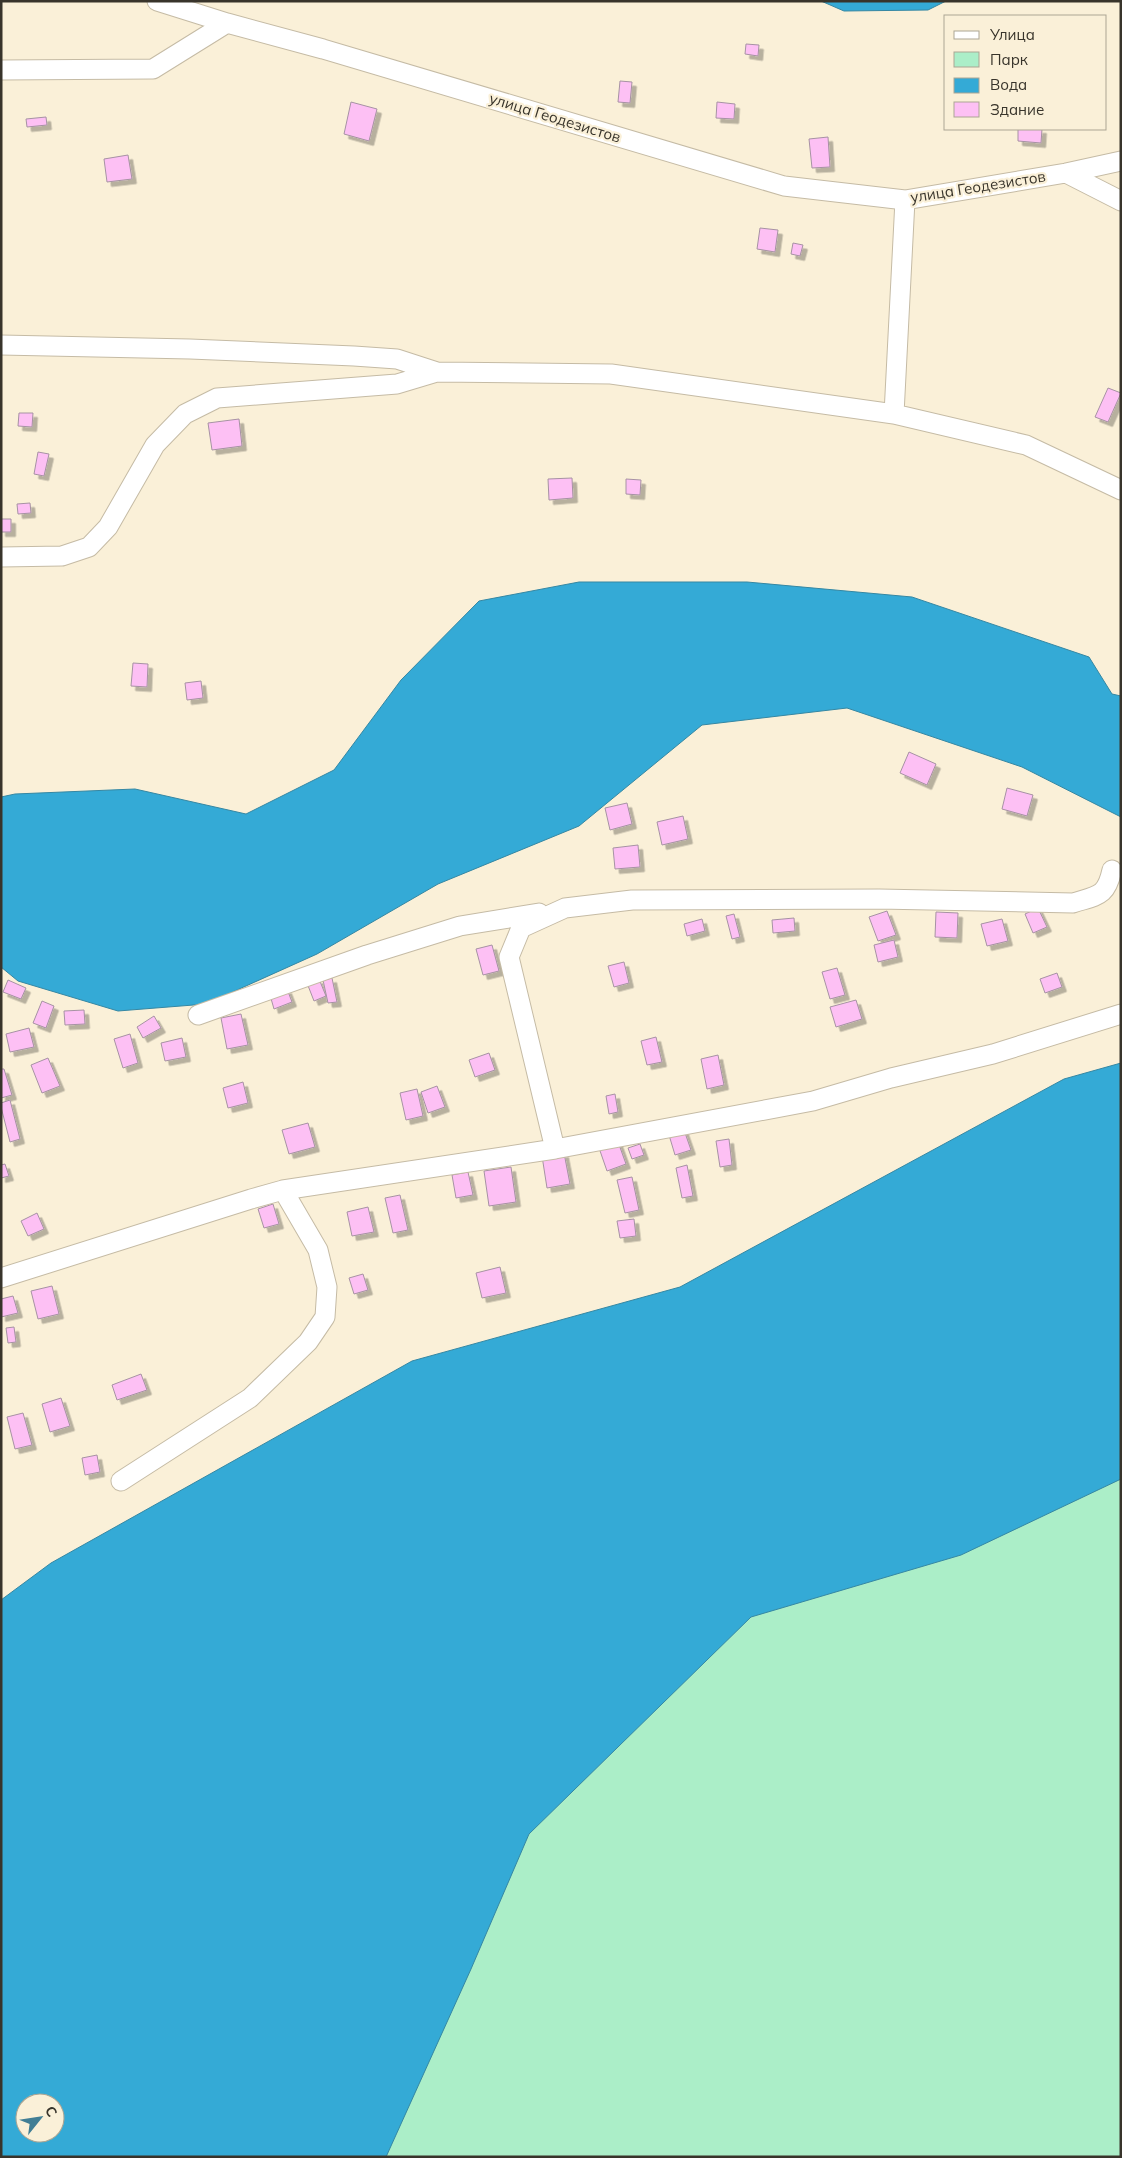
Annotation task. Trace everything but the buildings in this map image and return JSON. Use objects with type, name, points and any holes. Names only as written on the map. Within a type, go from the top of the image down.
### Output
[{"type":"street","name":"улица Геодезистов","points":[[157,1],[784,186],[905,200],[1066,173],[1121,161]]},
{"type":"street","points":[[1,70],[153,69],[227,23]]},
{"type":"street","points":[[1066,173],[1121,201]]},
{"type":"street","points":[[894,414],[905,200]]},
{"type":"street","points":[[1,345],[190,349],[371,357],[397,359],[437,372]]},
{"type":"street","points":[[1,557],[62,556],[89,547],[108,527],[155,445],[185,414],[217,398],[396,384],[437,372],[610,374],[894,414],[1026,445],[1121,490]]},
{"type":"street","points":[[198,1015],[367,955],[460,926],[565,908],[632,900],[879,899],[1073,903],[1097,896],[1108,886],[1112,870]]},
{"type":"street","points":[[555,1149],[510,957],[521,928],[565,908]]},
{"type":"street","points":[[1,1278],[283,1190],[555,1149],[813,1101],[891,1078],[993,1054],[1121,1014]]},
{"type":"street","points":[[121,1480],[250,1398],[308,1342],[325,1316],[326,1287],[318,1250],[283,1190]]},
{"type":"green space","points":[[1121,1438],[1121,2157],[383,2157],[529,1834],[662,1614]]},
{"type":"water","points":[[821,1],[946,1],[928,10],[844,11]]},
{"type":"water","points":[[579,582],[747,582],[912,597],[1089,657],[1112,694],[1121,696],[1121,817],[1022,767],[847,708],[702,725],[579,826],[438,884],[317,954],[206,1004],[118,1011],[18,981],[1,967],[1,797],[15,794],[135,789],[246,814],[334,770],[401,680],[479,601]]},
{"type":"water","points":[[1121,1063],[1121,1479],[961,1555],[751,1617],[529,1834],[471,1969],[386,2157],[1,2157],[1,1600],[51,1563],[412,1361],[680,1287],[1064,1079]]}]
